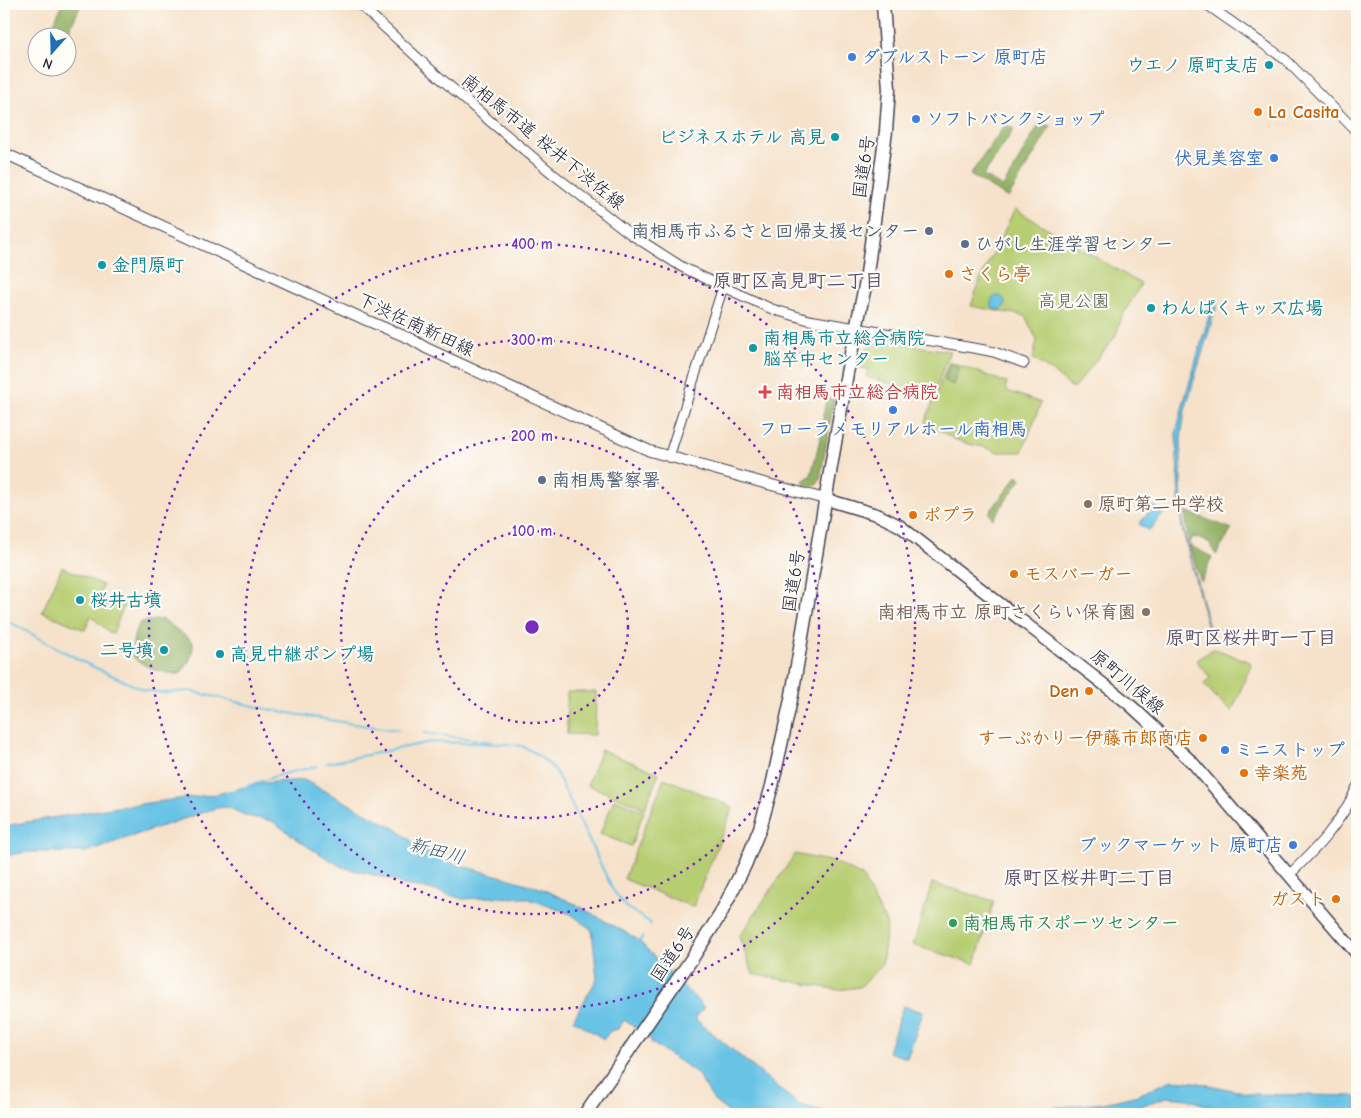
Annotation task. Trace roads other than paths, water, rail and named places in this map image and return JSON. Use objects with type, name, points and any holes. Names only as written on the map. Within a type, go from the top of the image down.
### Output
[{"type":"highway","name":"国道6号","points":[[585,1114],[710,931],[733,891],[756,838],[764,813],[792,695],[825,499],[866,280],[886,131],[889,89],[883,4]]},
{"type":"main road","name":"下渋佐南新田線","points":[[4,153],[411,339],[426,348],[650,451],[825,499]]},
{"type":"main road","name":"原町川俣線","points":[[825,499],[878,514],[900,526],[1129,704],[1192,762],[1357,954]]},
{"type":"street","name":"南相馬市道 桜井下渋佐線","points":[[358,4],[431,70],[546,168],[605,215],[659,253],[723,287],[788,314],[994,352],[1024,363]]},
{"type":"street","points":[[1206,4],[1286,60],[1357,132]]},
{"type":"street","points":[[669,457],[723,287]]},
{"type":"street","points":[[1289,875],[1328,836],[1350,803],[1357,787]]},
{"type":"water","points":[[995,296],[1001,296],[1005,303],[1001,310],[995,310],[991,306],[991,300]]},
{"type":"water","points":[[1214,299],[1218,301],[1185,410],[1181,438],[1183,527],[1211,640],[1182,528],[1176,433]]},
{"type":"water","points":[[1154,506],[1164,513],[1149,531],[1139,524]]},
{"type":"water","points":[[304,780],[396,829],[422,849],[454,864],[540,888],[573,903],[637,939],[704,1007],[695,1019],[798,1104],[834,1114],[731,1114],[714,1101],[697,1073],[652,1043],[649,1037],[624,1020],[618,1029],[610,1031],[604,1039],[573,1020],[597,979],[592,930],[571,914],[526,898],[492,897],[463,899],[426,888],[402,885],[394,880],[342,867],[307,846],[272,821],[247,816],[227,807],[216,808],[85,852],[27,852],[4,856],[4,826],[117,807],[217,794],[261,783]]},
{"type":"water","points":[[903,1006],[923,1012],[907,1058],[888,1052]]},
{"type":"water","points":[[1172,1080],[1194,1082],[1252,1094],[1357,1096],[1357,1114],[1233,1114],[1231,1109],[1225,1106],[1216,1109],[1188,1099],[1167,1097],[1116,1114],[977,1114],[1104,1103],[1138,1095]]},
{"type":"waterway","points":[[4,619],[85,663],[144,690],[164,693],[190,691],[271,710],[398,730]]},
{"type":"waterway","points":[[424,733],[492,742]]},
{"type":"waterway","points":[[327,763],[431,742],[522,746],[535,753],[556,772],[613,890],[626,907],[651,923],[650,925]]},
{"type":"waterway","points":[[245,787],[279,775],[317,766]]},
{"type":"waterway","points":[[638,943],[643,937]]},
{"type":"place","name":"ダブルストーン 原町店","points":[[852,57]]},
{"type":"place","name":"ウエノ 原町支店","points":[[1269,65]]},
{"type":"place","name":"La Casita","points":[[1258,112]]},
{"type":"place","name":"ソフトバンクショップ","points":[[916,119]]},
{"type":"place","name":"ビジネスホテル 高見","points":[[835,137]]},
{"type":"place","name":"伏見美容室","points":[[1274,158]]},
{"type":"place","name":"南相馬市ふるさと回帰支援センター","points":[[929,231]]},
{"type":"place","name":"ひがし生涯学習センター","points":[[965,244]]},
{"type":"place","name":"金門原町","points":[[102,265]]},
{"type":"place","name":"さくら亭","points":[[949,274]]},
{"type":"place","name":"わんぱくキッズ広場","points":[[1151,308]]},
{"type":"place","name":"南相馬市立総合病院 脳卒中センター","points":[[753,348]]},
{"type":"place","name":"南相馬市立総合病院","points":[[765,392]]},
{"type":"place","name":"フローラメモリアルホール南相馬","points":[[893,410]]},
{"type":"place","name":"南相馬警察署","points":[[542,480]]},
{"type":"place","name":"原町第二中学校","points":[[1088,504]]},
{"type":"place","name":"ポプラ","points":[[913,515]]},
{"type":"place","name":"モスバーガー","points":[[1014,574]]},
{"type":"place","name":"桜井古墳","points":[[80,600]]},
{"type":"place","name":"南相馬市立 原町さくらい保育園","points":[[1146,612]]},
{"type":"place","name":"二号墳","points":[[164,650]]},
{"type":"place","name":"高見中継ポンプ場","points":[[220,654]]},
{"type":"place","name":"Den","points":[[1089,691]]},
{"type":"place","name":"すーぷかりー伊藤市郎商店","points":[[1203,738]]},
{"type":"place","name":"ミニストップ","points":[[1225,750]]},
{"type":"place","name":"幸楽苑","points":[[1244,773]]},
{"type":"place","name":"ブックマーケット 原町店","points":[[1293,845]]},
{"type":"place","name":"ガスト","points":[[1336,899]]},
{"type":"place","name":"南相馬市スポーツセンター","points":[[953,923]]},
{"type":"district","name":"原町区高見町二丁目","points":[[798,281]]},
{"type":"district","name":"原町区桜井町一丁目","points":[[1251,638]]},
{"type":"district","name":"原町区桜井町二丁目","points":[[1089,878]]},
{"type":"park label","name":"高見公園","points":[[1074,301]]},
{"type":"water label","name":"新田川","points":[[437,851]]}]
